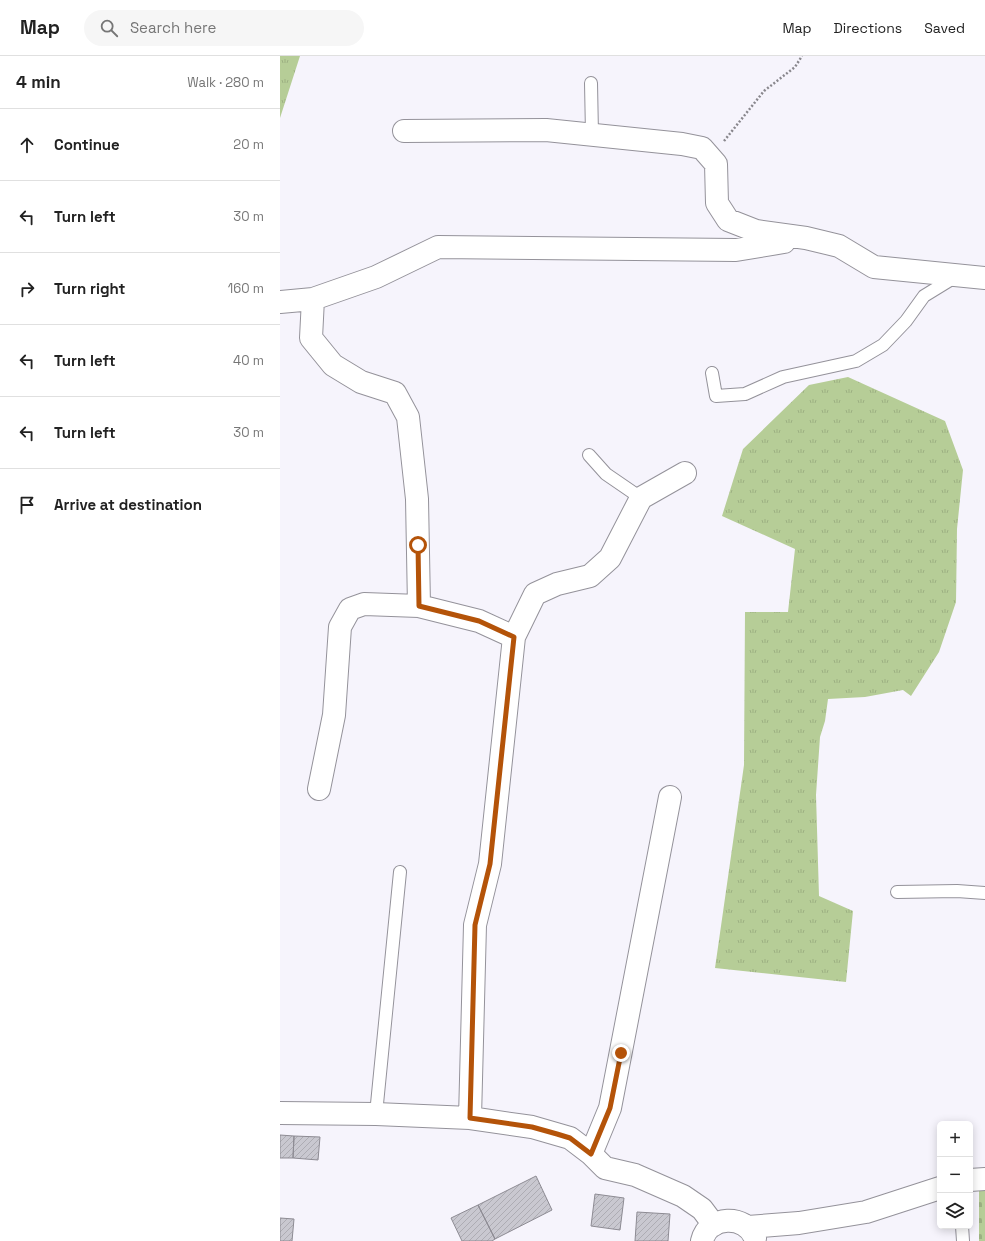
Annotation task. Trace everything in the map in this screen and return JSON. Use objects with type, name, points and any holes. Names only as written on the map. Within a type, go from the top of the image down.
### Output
[{"type":"street","points":[[404,131],[546,130],[682,144],[702,148],[716,164],[717,202],[728,220],[756,231],[806,238],[839,246],[874,267],[984,281]]},
{"type":"street","points":[[280,302],[313,299],[376,278],[438,247],[736,250],[806,238]]},
{"type":"street","points":[[313,299],[311,338],[333,365],[361,382],[395,393],[408,417],[417,499],[419,606]]},
{"type":"street","points":[[470,1118],[475,925],[490,864],[514,637],[535,594],[557,584],[590,576],[610,558],[641,498],[685,473]]},
{"type":"street","points":[[319,789],[334,715],[340,627],[350,609],[364,604],[419,606],[479,621],[514,637]]},
{"type":"street","points":[[591,1154],[610,1108],[670,797]]},
{"type":"street","points":[[280,1113],[376,1114],[470,1118],[532,1127],[570,1138],[591,1154],[605,1168],[635,1175],[683,1196],[702,1209],[708,1233],[722,1221],[731,1220],[740,1222],[752,1234],[799,1223],[866,1212],[937,1189]]},
{"type":"street","points":[[973,1180],[985,1179]]},
{"type":"street","points":[[768,1241],[782,1231],[799,1223]]},
{"type":"lane","points":[[591,83],[592,134]]},
{"type":"lane","points":[[712,373],[716,396],[744,394],[783,377],[856,360],[883,345],[906,321],[924,296],[955,277]]},
{"type":"lane","points":[[589,455],[606,474],[641,498]]},
{"type":"lane","points":[[376,1114],[400,872]]},
{"type":"lane","points":[[897,892],[957,891],[985,893]]},
{"type":"lane","points":[[962,1229],[962,1241]]},
{"type":"path","points":[[702,148],[726,140],[764,91],[795,67],[802,56]]},
{"type":"green space","points":[[280,56],[300,56],[280,118]]},
{"type":"green space","points":[[848,377],[945,421],[963,470],[957,529],[956,602],[939,652],[911,696],[903,690],[865,697],[828,699],[825,721],[820,737],[816,795],[819,896],[853,911],[846,982],[715,968],[744,765],[745,612],[788,612],[795,549],[722,516],[743,449],[809,385]]},
{"type":"green space","points":[[979,1189],[985,1189],[985,1241],[979,1241]]},
{"type":"building","points":[[280,1135],[294,1136],[293,1158],[280,1158]]},
{"type":"building","points":[[294,1136],[320,1137],[318,1160],[293,1158]]},
{"type":"building","points":[[536,1176],[552,1210],[495,1239],[478,1205]]},
{"type":"building","points":[[595,1194],[624,1198],[620,1230],[591,1226]]},
{"type":"building","points":[[478,1205],[495,1239],[492,1241],[462,1241],[451,1218]]},
{"type":"building","points":[[637,1212],[670,1214],[668,1241],[635,1241]]},
{"type":"building","points":[[280,1218],[294,1219],[292,1241],[280,1241]]},
{"type":"route","points":[[418,545],[419,606],[479,621],[514,637],[490,864],[475,925],[470,1118],[532,1127],[557,1134],[570,1138],[591,1154],[610,1108],[621,1053]]}]
